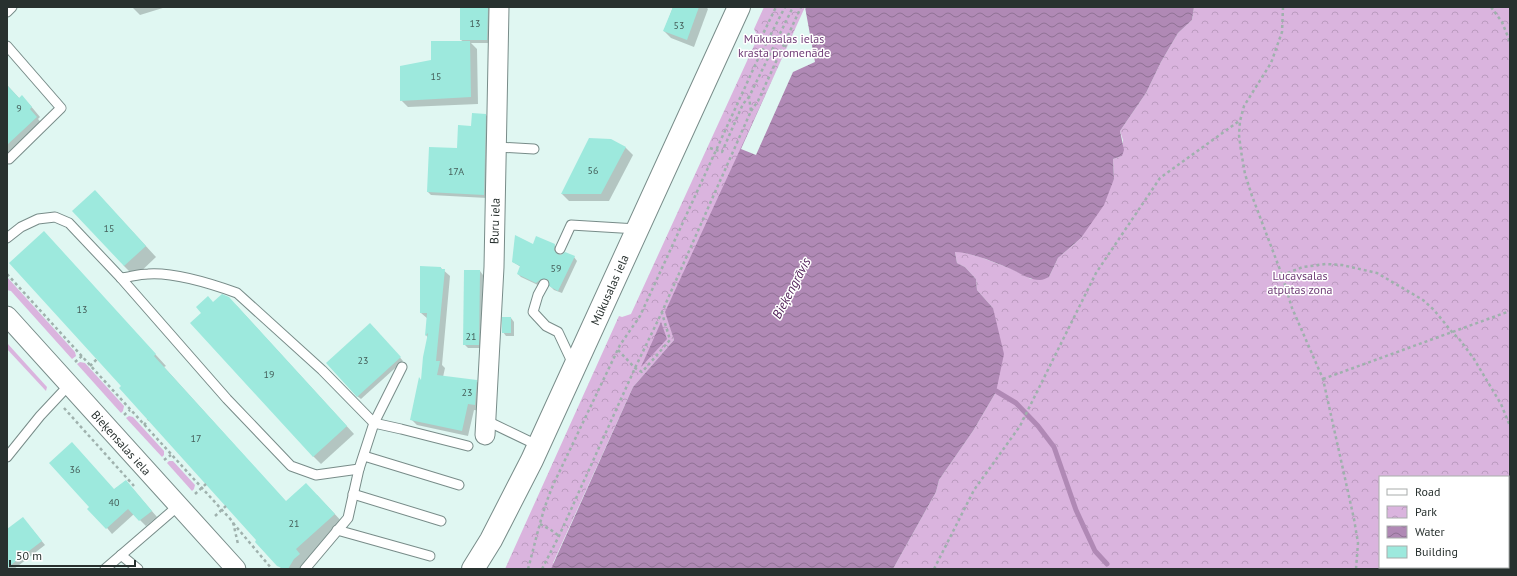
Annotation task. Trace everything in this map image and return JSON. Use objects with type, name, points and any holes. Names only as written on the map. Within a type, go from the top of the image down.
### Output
[{"type":"main road","name":"Mūkusalas iela","points":[[473,569],[491,540],[539,446],[739,7]]},
{"type":"street","name":"Buru iela","points":[[485,428],[494,267],[500,7]]},
{"type":"street","name":"Bieķensalas iela","points":[[7,316],[236,569]]},
{"type":"lane","points":[[7,12],[12,7]]},
{"type":"lane","points":[[7,46],[61,108],[9,159]]},
{"type":"lane","points":[[497,148],[534,149]]},
{"type":"lane","points":[[7,238],[21,227],[38,219],[55,217],[69,223],[121,278],[227,399],[291,466],[316,475],[359,468]]},
{"type":"lane","points":[[560,249],[571,225],[638,229]]},
{"type":"lane","points":[[121,278],[149,274],[172,275],[219,286],[237,292],[322,370],[374,423],[468,446]]},
{"type":"lane","points":[[544,284],[538,295],[533,312],[546,326],[558,332],[575,368]]},
{"type":"lane","points":[[305,569],[348,518],[359,468],[374,423],[402,367]]},
{"type":"lane","points":[[7,457],[40,416],[69,385]]},
{"type":"lane","points":[[485,428],[539,446]]},
{"type":"lane","points":[[364,456],[459,485]]},
{"type":"lane","points":[[353,494],[442,521]]},
{"type":"lane","points":[[105,569],[178,506]]},
{"type":"lane","points":[[337,530],[430,556]]},
{"type":"lane","points":[[121,555],[138,569]]},
{"type":"path","points":[[761,38],[776,7]]},
{"type":"path","points":[[528,569],[549,494],[618,350],[640,316],[757,61],[785,7]]},
{"type":"path","points":[[710,148],[722,152],[743,104],[749,97],[793,7]]},
{"type":"path","points":[[542,569],[559,536],[662,312],[751,111],[758,101],[800,7]]},
{"type":"path","points":[[1283,7],[1282,32],[1271,63],[1244,106],[1240,121],[1239,135],[1245,174],[1282,275],[1292,308],[1323,379],[1354,519],[1358,543],[1356,569]]},
{"type":"path","points":[[1491,7],[1502,22],[1510,42]]},
{"type":"path","points":[[749,97],[751,111]]},
{"type":"path","points":[[934,569],[974,490],[1020,426],[1096,272],[1155,184],[1160,178],[1240,121]]},
{"type":"path","points":[[1282,275],[1303,267],[1326,264],[1342,265],[1377,273],[1423,300],[1434,310],[1460,340],[1488,381],[1501,404],[1510,426]]},
{"type":"path","points":[[7,274],[233,522],[272,569]]},
{"type":"path","points":[[1323,379],[1510,311]]},
{"type":"path","points":[[618,350],[635,368],[642,372],[670,340],[662,312]]},
{"type":"path","points":[[75,362],[82,356]]},
{"type":"path","points":[[90,366],[97,360]]},
{"type":"path","points":[[124,415],[130,410]]},
{"type":"path","points":[[144,425],[148,420]]},
{"type":"path","points":[[164,460],[171,455]]},
{"type":"path","points":[[195,494],[206,484]]},
{"type":"path","points":[[215,516],[226,506]]},
{"type":"path","points":[[233,522],[239,549]]},
{"type":"path","points":[[540,524],[559,536]]},
{"type":"green space","name":"Mūkusalas ielas krasta promenāde","points":[[764,7],[806,7],[666,312],[674,340],[633,387],[553,563],[565,569],[505,569],[619,316],[622,317],[631,314],[758,37],[754,29]]},
{"type":"green space","name":"Lucavsalas atpūtas zona","points":[[1194,7],[1510,7],[1510,569],[893,569],[936,492],[939,480],[973,431],[996,392],[993,308],[977,290],[976,279],[965,267],[957,263],[955,252],[962,252],[980,257],[1012,269],[1031,279],[1049,277],[1058,258],[1081,238],[1114,179],[1113,159],[1122,156],[1123,140],[1120,131],[1146,93],[1161,62],[1178,33],[1192,20]]},
{"type":"green space","points":[[7,277],[75,352],[76,356],[72,359],[11,291],[7,290]]},
{"type":"green space","points":[[7,343],[47,387],[46,391],[7,349]]},
{"type":"green space","points":[[80,362],[85,363],[124,406],[121,413],[77,364]]},
{"type":"green space","points":[[129,416],[133,417],[164,451],[164,455],[162,457],[126,418]]},
{"type":"green space","points":[[169,461],[173,461],[195,485],[192,491],[167,463]]},
{"type":"water","name":"Bieķengrāvis","points":[[806,7],[1194,7],[1192,20],[1178,33],[1161,62],[1146,93],[1120,131],[1124,150],[1122,156],[1113,159],[1114,179],[1104,205],[1081,238],[1058,258],[1049,277],[1041,280],[1032,279],[983,258],[961,252],[955,252],[957,263],[965,267],[976,279],[977,290],[993,308],[1004,354],[996,392],[973,431],[939,480],[936,492],[893,569],[551,569],[633,387],[674,340],[665,312]]},
{"type":"water","points":[[661,322],[667,339],[641,367]]},
{"type":"pier","points":[[805,7],[815,62],[793,72],[756,155],[741,149]]},
{"type":"building","points":[[460,7],[488,7],[487,40],[460,40]]},
{"type":"building","points":[[673,7],[699,7],[687,40],[663,31]]},
{"type":"building","points":[[431,41],[470,41],[471,97],[400,101],[400,66],[431,60]]},
{"type":"building","points":[[7,85],[19,98],[22,95],[32,107],[30,109],[37,117],[7,145]]},
{"type":"building","points":[[472,113],[486,114],[484,195],[427,192],[429,147],[457,148],[458,125],[471,126]]},
{"type":"building","points":[[589,138],[611,139],[626,147],[601,194],[561,194]]},
{"type":"building","points":[[95,190],[146,246],[124,266],[72,211]]},
{"type":"building","points":[[44,231],[156,354],[154,356],[286,501],[306,483],[335,514],[296,549],[300,554],[294,559],[288,569],[277,566],[255,542],[256,540],[119,388],[121,386],[9,263]]},
{"type":"building","points":[[515,235],[533,244],[536,236],[555,244],[554,250],[557,254],[561,255],[565,252],[575,256],[558,291],[549,286],[549,281],[547,279],[541,279],[536,283],[517,274],[520,266],[512,262]]},
{"type":"building","points":[[420,266],[441,267],[441,269],[445,269],[436,361],[440,361],[437,375],[477,380],[475,405],[468,404],[462,431],[410,420],[419,377],[421,380],[423,357],[428,333],[425,336],[427,313],[420,313]]},
{"type":"building","points":[[464,270],[480,270],[479,345],[463,345]]},
{"type":"building","points":[[222,294],[229,297],[347,426],[313,457],[190,323],[201,313],[196,307],[208,296],[213,302]]},
{"type":"building","points":[[502,317],[511,317],[511,333],[502,333]]},
{"type":"building","points":[[370,323],[401,357],[357,397],[326,363]]},
{"type":"building","points":[[72,442],[114,489],[126,480],[152,511],[139,521],[128,509],[106,529],[87,509],[89,507],[49,463]]},
{"type":"building","points":[[23,517],[42,541],[7,568],[7,529]]},
{"type":"waterway","points":[[996,391],[1016,403],[1038,426],[1054,447],[1076,510],[1095,551],[1107,564]]}]
